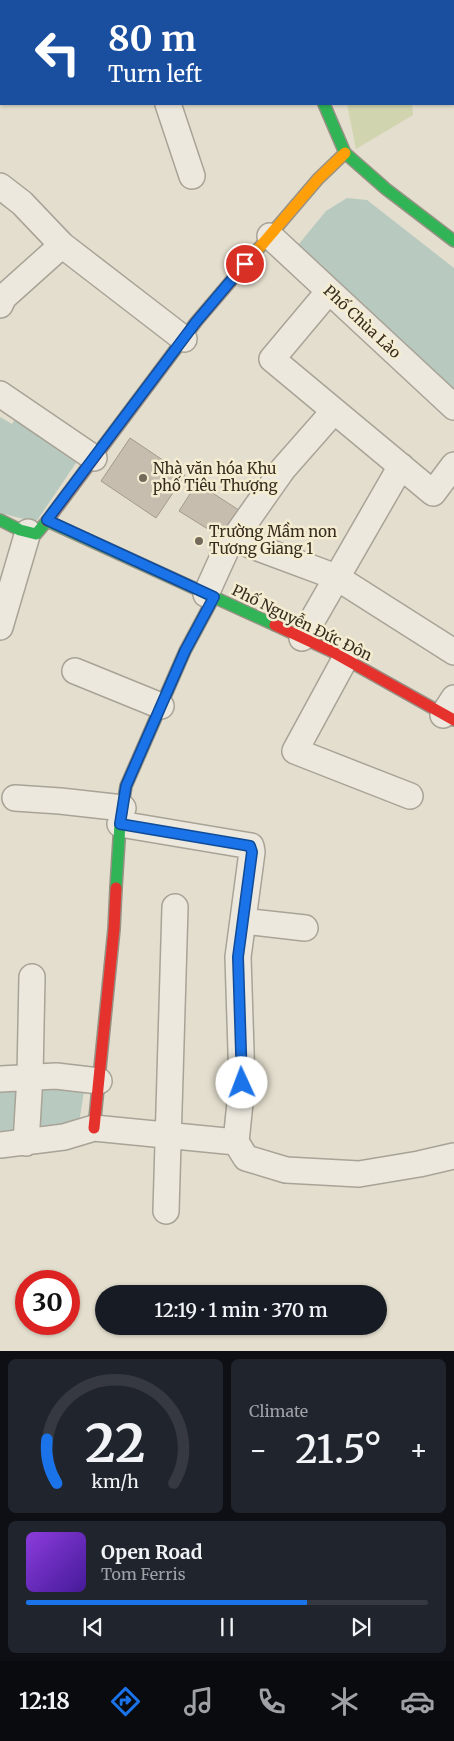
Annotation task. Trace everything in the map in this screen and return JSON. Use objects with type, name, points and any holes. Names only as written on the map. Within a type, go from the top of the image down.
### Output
[{"type":"street","points":[[168,105],[192,176]]},
{"type":"street","points":[[324,105],[345,153],[386,189],[454,241]]},
{"type":"street","points":[[0,627],[37,526],[94,458],[184,339],[318,179],[345,153]]},
{"type":"street","points":[[0,186],[22,202],[62,245],[184,339]]},
{"type":"street","name":"Phố Chùa Lào","points":[[270,236],[454,407]]},
{"type":"street","points":[[0,305],[4,298],[62,245]]},
{"type":"street","points":[[329,292],[272,359],[433,493],[454,465]]},
{"type":"street","points":[[0,394],[94,458]]},
{"type":"street","points":[[94,1128],[126,786],[210,596],[226,550],[283,469],[334,410]]},
{"type":"street","points":[[302,638],[401,466]]},
{"type":"street","name":"Phố Nguyễn Đức Đôn","points":[[0,520],[20,530],[37,526],[210,596],[302,638],[451,711]]},
{"type":"street","points":[[234,539],[336,578],[454,652]]},
{"type":"street","points":[[345,659],[296,751],[410,796]]},
{"type":"street","points":[[75,672],[161,706]]},
{"type":"street","points":[[15,798],[60,801],[250,846],[252,852],[238,957],[242,1083],[236,1142],[246,1158],[286,1170],[359,1174],[454,1156]]},
{"type":"street","points":[[166,1211],[174,906]]},
{"type":"street","points":[[243,921],[305,928]]},
{"type":"street","points":[[27,1139],[32,977]]},
{"type":"street","points":[[0,1079],[56,1076],[99,1081]]},
{"type":"street","points":[[0,1145],[27,1139],[64,1137],[94,1128],[236,1142]]},
{"type":"green space","points":[[347,105],[412,105],[413,115],[356,149]]},
{"type":"shaded area","points":[[347,198],[367,200],[454,268],[454,396],[294,250],[326,211]]},
{"type":"shaded area","points":[[0,417],[12,424],[15,419],[80,457],[36,522],[0,513]]},
{"type":"shaded area","points":[[24,1083],[84,1091],[79,1123],[0,1137],[0,1086]]},
{"type":"building","name":"Nhà văn hóa Khu phố Tiêu Thượng","points":[[130,438],[185,475],[156,518],[101,481]]},
{"type":"building","points":[[197,483],[245,514],[227,541],[179,511]]},
{"type":"traffic: fast","points":[[324,105],[345,153],[386,189],[454,241]]},
{"type":"traffic: fast","points":[[0,520],[20,530],[36,534],[47,521],[275,625]]},
{"type":"traffic: fast","points":[[116,888],[120,824],[126,786],[185,651],[214,597]]},
{"type":"traffic: slow","points":[[254,254],[318,179],[345,153]]},
{"type":"traffic: jam","points":[[47,521],[196,322],[254,254]]},
{"type":"traffic: jam","points":[[275,625],[331,651],[454,720]]},
{"type":"traffic: jam","points":[[94,1128],[114,929],[116,888]]},
{"type":"place","name":"Nhà văn hóa Khu phố Tiêu Thượng","points":[[143,478]]},
{"type":"place","name":"Trường Mầm non Tương Giang 1","points":[[199,541]]},
{"type":"route","points":[[242,1083],[238,957],[252,852],[250,846],[120,824],[126,786],[185,651],[214,597],[47,520],[196,322],[245,264]]}]
